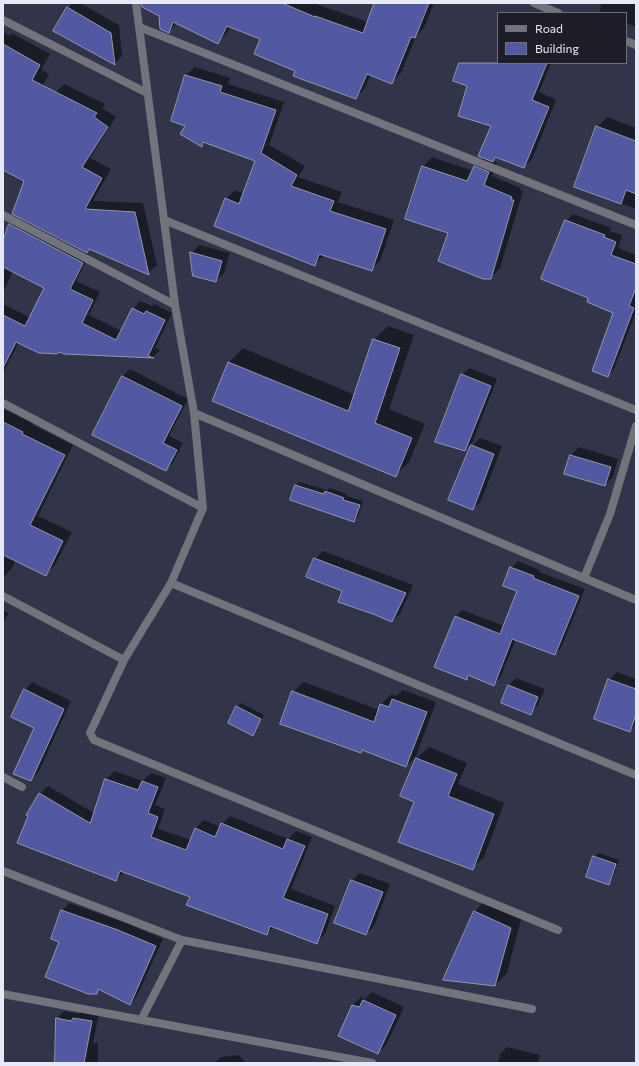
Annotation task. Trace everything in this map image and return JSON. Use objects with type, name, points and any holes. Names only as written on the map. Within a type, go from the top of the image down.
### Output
[{"type":"street","points":[[136,3],[175,305],[194,412],[203,508],[171,584],[124,660],[90,733],[94,740],[558,930]]},
{"type":"street","points":[[534,3],[556,12]]},
{"type":"street","points":[[3,20],[147,93]]},
{"type":"street","points":[[139,27],[636,225]]},
{"type":"street","points":[[3,215],[175,305]]},
{"type":"street","points":[[164,220],[636,410]]},
{"type":"street","points":[[3,403],[203,508]]},
{"type":"street","points":[[194,412],[636,600]]},
{"type":"street","points":[[584,578],[610,514],[636,426]]},
{"type":"street","points":[[171,584],[636,775]]},
{"type":"street","points":[[3,596],[124,660]]},
{"type":"street","points":[[3,777],[22,787]]},
{"type":"street","points":[[3,871],[182,940],[532,1009]]},
{"type":"street","points":[[141,1020],[182,940]]},
{"type":"street","points":[[3,994],[372,1063]]},
{"type":"building","points":[[142,3],[282,3],[315,17],[363,33],[374,3],[429,3],[415,38],[411,37],[392,84],[367,74],[356,99],[293,76],[295,71],[254,54],[260,39],[227,26],[218,44],[173,22],[169,33],[160,29],[159,16],[142,7]]},
{"type":"building","points":[[67,7],[111,33],[115,65],[53,31]]},
{"type":"building","points":[[3,44],[40,65],[32,80],[97,113],[94,117],[108,127],[82,167],[102,178],[85,209],[135,212],[149,275],[89,249],[87,253],[12,214],[24,181],[3,170]]},
{"type":"building","points":[[459,63],[547,64],[532,100],[549,107],[524,168],[495,157],[493,162],[478,156],[491,126],[458,116],[467,86],[453,81]]},
{"type":"building","points":[[185,75],[222,86],[220,92],[276,110],[261,153],[297,175],[291,186],[334,201],[330,211],[386,229],[372,271],[319,254],[315,266],[214,226],[225,198],[239,204],[255,161],[203,142],[202,147],[180,134],[185,126],[171,121]]},
{"type":"building","points":[[596,126],[636,141],[636,194],[626,190],[621,204],[574,187]]},
{"type":"building","points":[[422,166],[467,181],[474,166],[489,172],[484,185],[512,197],[511,200],[514,200],[491,279],[483,279],[438,261],[448,233],[405,219]]},
{"type":"building","points":[[565,220],[605,235],[604,237],[616,242],[611,255],[636,264],[636,288],[629,306],[634,308],[608,377],[592,371],[613,313],[587,302],[588,298],[541,279]]},
{"type":"building","points":[[9,224],[83,263],[70,289],[93,300],[82,323],[116,340],[132,308],[144,314],[146,311],[165,320],[148,356],[154,358],[64,354],[59,352],[57,354],[39,353],[16,342],[3,368],[3,315],[25,326],[44,288],[3,267],[3,241]]},
{"type":"building","points":[[190,252],[222,261],[216,282],[193,276]]},
{"type":"building","points":[[373,339],[400,348],[375,423],[412,438],[396,477],[212,401],[228,362],[348,411]]},
{"type":"building","points":[[461,374],[491,386],[465,451],[435,442]]},
{"type":"building","points":[[122,376],[182,406],[163,443],[177,450],[166,471],[92,435]]},
{"type":"building","points":[[3,422],[23,432],[22,434],[65,455],[30,525],[63,541],[46,576],[3,555]]},
{"type":"building","points":[[471,445],[494,454],[473,510],[448,500]]},
{"type":"building","points":[[570,455],[611,467],[605,486],[564,474]]},
{"type":"building","points":[[295,485],[324,494],[325,491],[344,498],[343,500],[360,505],[354,522],[290,500]]},
{"type":"building","points":[[314,558],[406,593],[392,622],[338,602],[342,591],[306,577]]},
{"type":"building","points":[[510,567],[534,576],[533,578],[579,596],[555,655],[512,639],[494,686],[468,675],[467,680],[434,667],[455,616],[500,634],[517,591],[503,586]]},
{"type":"building","points":[[608,679],[636,689],[636,714],[630,732],[594,719]]},
{"type":"building","points":[[508,685],[538,697],[531,715],[501,703]]},
{"type":"building","points":[[24,689],[64,709],[31,781],[13,774],[34,728],[11,717]]},
{"type":"building","points":[[292,691],[374,722],[380,704],[389,707],[392,699],[427,712],[406,767],[362,750],[361,753],[280,724]]},
{"type":"building","points":[[236,706],[261,719],[253,736],[228,723]]},
{"type":"building","points":[[416,758],[457,774],[448,796],[494,814],[473,870],[398,842],[414,802],[400,796]]},
{"type":"building","points":[[105,779],[138,790],[142,781],[158,787],[148,813],[158,817],[151,837],[186,850],[195,828],[215,837],[221,823],[283,849],[287,839],[305,846],[283,898],[328,914],[317,944],[270,926],[267,935],[186,905],[190,897],[120,871],[116,881],[17,843],[28,816],[26,815],[39,793],[90,823]]},
{"type":"building","points":[[593,856],[616,864],[609,885],[586,877]]},
{"type":"building","points":[[351,880],[383,892],[366,935],[334,923]]},
{"type":"building","points":[[61,910],[118,930],[156,946],[130,1005],[98,989],[97,994],[88,994],[45,977],[59,942],[51,939]]},
{"type":"building","points":[[474,911],[511,928],[495,986],[443,980]]},
{"type":"building","points":[[363,1000],[396,1015],[378,1054],[338,1036],[352,1005],[359,1007]]},
{"type":"building","points":[[56,1018],[71,1021],[73,1018],[92,1021],[84,1063],[55,1063]]}]
